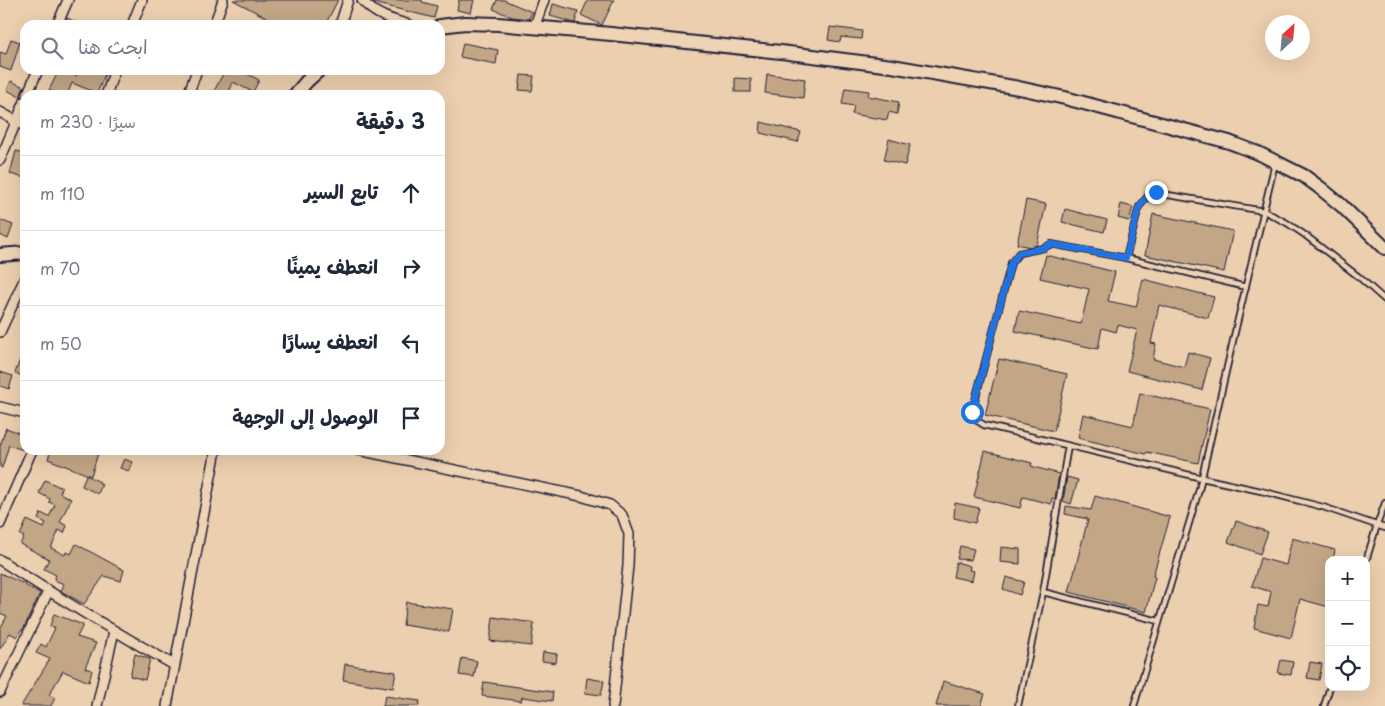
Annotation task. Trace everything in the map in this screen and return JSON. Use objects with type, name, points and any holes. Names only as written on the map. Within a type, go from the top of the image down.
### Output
[{"type":"street","points":[[59,20],[68,0]]},
{"type":"street","points":[[134,20],[142,0]]},
{"type":"street","points":[[216,20],[223,0]]},
{"type":"street","points":[[342,20],[348,0]]},
{"type":"street","points":[[362,0],[372,10],[394,20]]},
{"type":"street","points":[[534,28],[544,0]]},
{"type":"street","points":[[445,26],[498,24],[781,52],[892,66],[1019,88],[1084,103],[1228,142],[1275,161],[1319,186],[1385,248]]},
{"type":"street","points":[[30,90],[36,75]]},
{"type":"street","points":[[108,90],[113,75]]},
{"type":"street","points":[[190,90],[195,75]]},
{"type":"street","points":[[299,90],[313,75]]},
{"type":"street","points":[[0,112],[20,122]]},
{"type":"street","points":[[0,160],[20,125]]},
{"type":"street","points":[[0,255],[20,253]]},
{"type":"street","points":[[0,332],[20,289]]},
{"type":"street","points":[[0,406],[20,412]]},
{"type":"street","points":[[0,524],[30,455]]},
{"type":"street","points":[[167,706],[215,455]]},
{"type":"street","points":[[382,455],[581,496],[610,505],[622,515],[629,534],[628,566],[614,706]]},
{"type":"street","points":[[0,560],[114,632],[174,665]]},
{"type":"street","points":[[0,692],[48,592]]},
{"type":"street","points":[[96,706],[114,632]]},
{"type":"lane","points":[[1134,706],[1199,490],[1275,161]]},
{"type":"lane","points":[[1126,258],[1139,207],[1148,196],[1156,192],[1264,211],[1287,222],[1305,235],[1385,300]]},
{"type":"lane","points":[[1246,287],[1126,258],[1051,244],[1044,248],[1019,253],[1011,263],[972,412],[976,420],[984,425],[1323,507],[1385,528]]},
{"type":"lane","points":[[1018,706],[1043,592],[1068,446]]},
{"type":"lane","points":[[1368,556],[1385,503]]},
{"type":"lane","points":[[1043,592],[1159,622]]},
{"type":"lane","points":[[1324,706],[1329,691]]},
{"type":"building","points":[[233,0],[338,0],[328,20],[269,19]]},
{"type":"building","points":[[374,0],[422,0],[422,2],[437,6],[434,18],[374,3]]},
{"type":"building","points":[[459,0],[474,0],[471,13],[457,10]]},
{"type":"building","points":[[497,0],[504,0],[532,12],[529,19],[512,17],[493,9]]},
{"type":"building","points":[[588,0],[614,0],[602,25],[581,15]]},
{"type":"building","points":[[553,4],[578,11],[575,23],[550,16]]},
{"type":"building","points":[[830,27],[862,31],[861,39],[841,37],[840,42],[828,40]]},
{"type":"building","points":[[11,39],[20,42],[11,71],[0,67],[0,52],[6,54]]},
{"type":"building","points":[[463,43],[498,50],[496,64],[460,57]]},
{"type":"building","points":[[767,74],[805,79],[803,98],[765,93]]},
{"type":"building","points":[[56,75],[105,75],[98,90],[90,90],[72,83],[69,90],[49,90]]},
{"type":"building","points":[[222,75],[250,75],[259,80],[254,90],[249,90],[233,82],[230,90],[215,90]]},
{"type":"building","points":[[521,75],[534,76],[532,91],[519,90]]},
{"type":"building","points":[[735,78],[751,79],[751,92],[735,92]]},
{"type":"building","points":[[11,81],[24,87],[23,90],[20,90],[20,97],[7,90]]},
{"type":"building","points":[[845,88],[869,91],[868,96],[899,102],[897,114],[889,112],[887,120],[852,114],[854,106],[842,104]]},
{"type":"building","points":[[761,122],[801,132],[798,142],[760,133]]},
{"type":"building","points":[[889,139],[910,145],[905,165],[884,160]]},
{"type":"building","points":[[16,151],[20,152],[20,177],[10,174]]},
{"type":"building","points":[[1026,200],[1046,204],[1037,245],[1030,247],[1017,244]]},
{"type":"building","points":[[1121,204],[1133,207],[1129,221],[1118,218]]},
{"type":"building","points":[[1065,209],[1107,220],[1104,232],[1062,222]]},
{"type":"building","points":[[1153,214],[1233,231],[1224,272],[1145,255]]},
{"type":"building","points":[[0,220],[13,225],[8,239],[0,235]]},
{"type":"building","points":[[1046,255],[1115,272],[1108,301],[1136,307],[1143,279],[1214,297],[1208,318],[1159,305],[1151,343],[1156,344],[1153,359],[1184,367],[1188,352],[1210,358],[1202,390],[1127,371],[1137,330],[1118,325],[1116,332],[1102,328],[1098,349],[1015,331],[1019,311],[1081,324],[1089,289],[1040,278]]},
{"type":"building","points":[[999,359],[1067,374],[1054,431],[985,415]]},
{"type":"building","points":[[20,360],[20,375],[15,373]]},
{"type":"building","points":[[0,372],[13,376],[9,389],[0,386]]},
{"type":"building","points":[[1140,393],[1210,409],[1198,463],[1147,452],[1146,454],[1078,438],[1083,414],[1133,426]]},
{"type":"building","points":[[6,428],[20,433],[20,449],[9,445],[2,468],[0,467],[0,446]]},
{"type":"building","points":[[985,451],[1032,463],[1031,466],[1059,474],[1055,499],[1052,498],[1051,504],[1023,497],[1020,508],[974,497]]},
{"type":"building","points":[[49,455],[97,455],[91,476],[48,459]]},
{"type":"building","points":[[124,459],[132,462],[129,471],[120,468]]},
{"type":"building","points":[[86,475],[102,484],[98,494],[82,486]]},
{"type":"building","points":[[1067,477],[1078,480],[1071,504],[1063,501]]},
{"type":"building","points":[[45,480],[62,488],[60,493],[71,499],[60,522],[67,526],[64,533],[59,530],[51,548],[65,555],[66,552],[71,554],[76,544],[124,570],[121,581],[104,576],[84,604],[61,591],[64,584],[54,580],[56,575],[44,569],[49,559],[20,544],[24,537],[20,535],[27,520],[44,528],[46,523],[38,519],[41,513],[49,517],[55,505],[49,502],[50,499],[39,493]]},
{"type":"building","points":[[1095,496],[1170,517],[1153,576],[1155,577],[1146,612],[1069,592],[1088,519],[1065,514],[1066,506],[1091,510]]},
{"type":"building","points":[[955,503],[979,508],[975,523],[954,518]]},
{"type":"building","points":[[1236,521],[1268,532],[1260,554],[1228,542]]},
{"type":"building","points":[[1292,538],[1335,550],[1334,556],[1325,556],[1325,606],[1300,599],[1291,638],[1254,628],[1258,605],[1268,607],[1271,592],[1252,586],[1260,558],[1286,565]]},
{"type":"building","points":[[960,546],[974,549],[971,560],[957,559]]},
{"type":"building","points":[[1001,547],[1020,549],[1020,564],[1000,562]]},
{"type":"building","points":[[956,562],[970,566],[969,570],[974,571],[972,581],[953,577]]},
{"type":"building","points":[[0,573],[40,593],[23,630],[21,630],[17,637],[10,633],[0,649],[0,629],[7,616],[0,613]]},
{"type":"building","points":[[1006,577],[1024,582],[1020,595],[1003,589]]},
{"type":"building","points":[[406,602],[453,609],[449,632],[403,625]]},
{"type":"building","points":[[54,614],[83,625],[77,637],[96,643],[85,668],[92,670],[89,682],[63,671],[49,695],[55,698],[51,706],[21,706],[50,659],[36,653],[41,644],[46,647],[55,628],[50,626]]},
{"type":"building","points":[[493,617],[534,623],[531,646],[490,641]]},
{"type":"building","points":[[543,652],[557,654],[556,663],[542,661]]},
{"type":"building","points":[[135,654],[150,659],[145,680],[130,676]]},
{"type":"building","points":[[462,658],[477,661],[474,677],[459,675]]},
{"type":"building","points":[[1281,660],[1293,662],[1291,675],[1278,673]]},
{"type":"building","points":[[1310,662],[1322,664],[1319,680],[1307,678]]},
{"type":"building","points":[[345,664],[396,672],[393,688],[343,680]]},
{"type":"building","points":[[587,678],[604,681],[601,695],[585,693]]},
{"type":"building","points":[[943,681],[985,694],[981,706],[936,706]]},
{"type":"building","points":[[484,682],[553,692],[552,701],[522,697],[521,701],[482,696]]},
{"type":"building","points":[[385,696],[420,701],[419,706],[383,706]]},
{"type":"route","points":[[972,412],[1011,263],[1019,253],[1044,248],[1051,244],[1126,258],[1139,207],[1148,196],[1156,192]]}]
